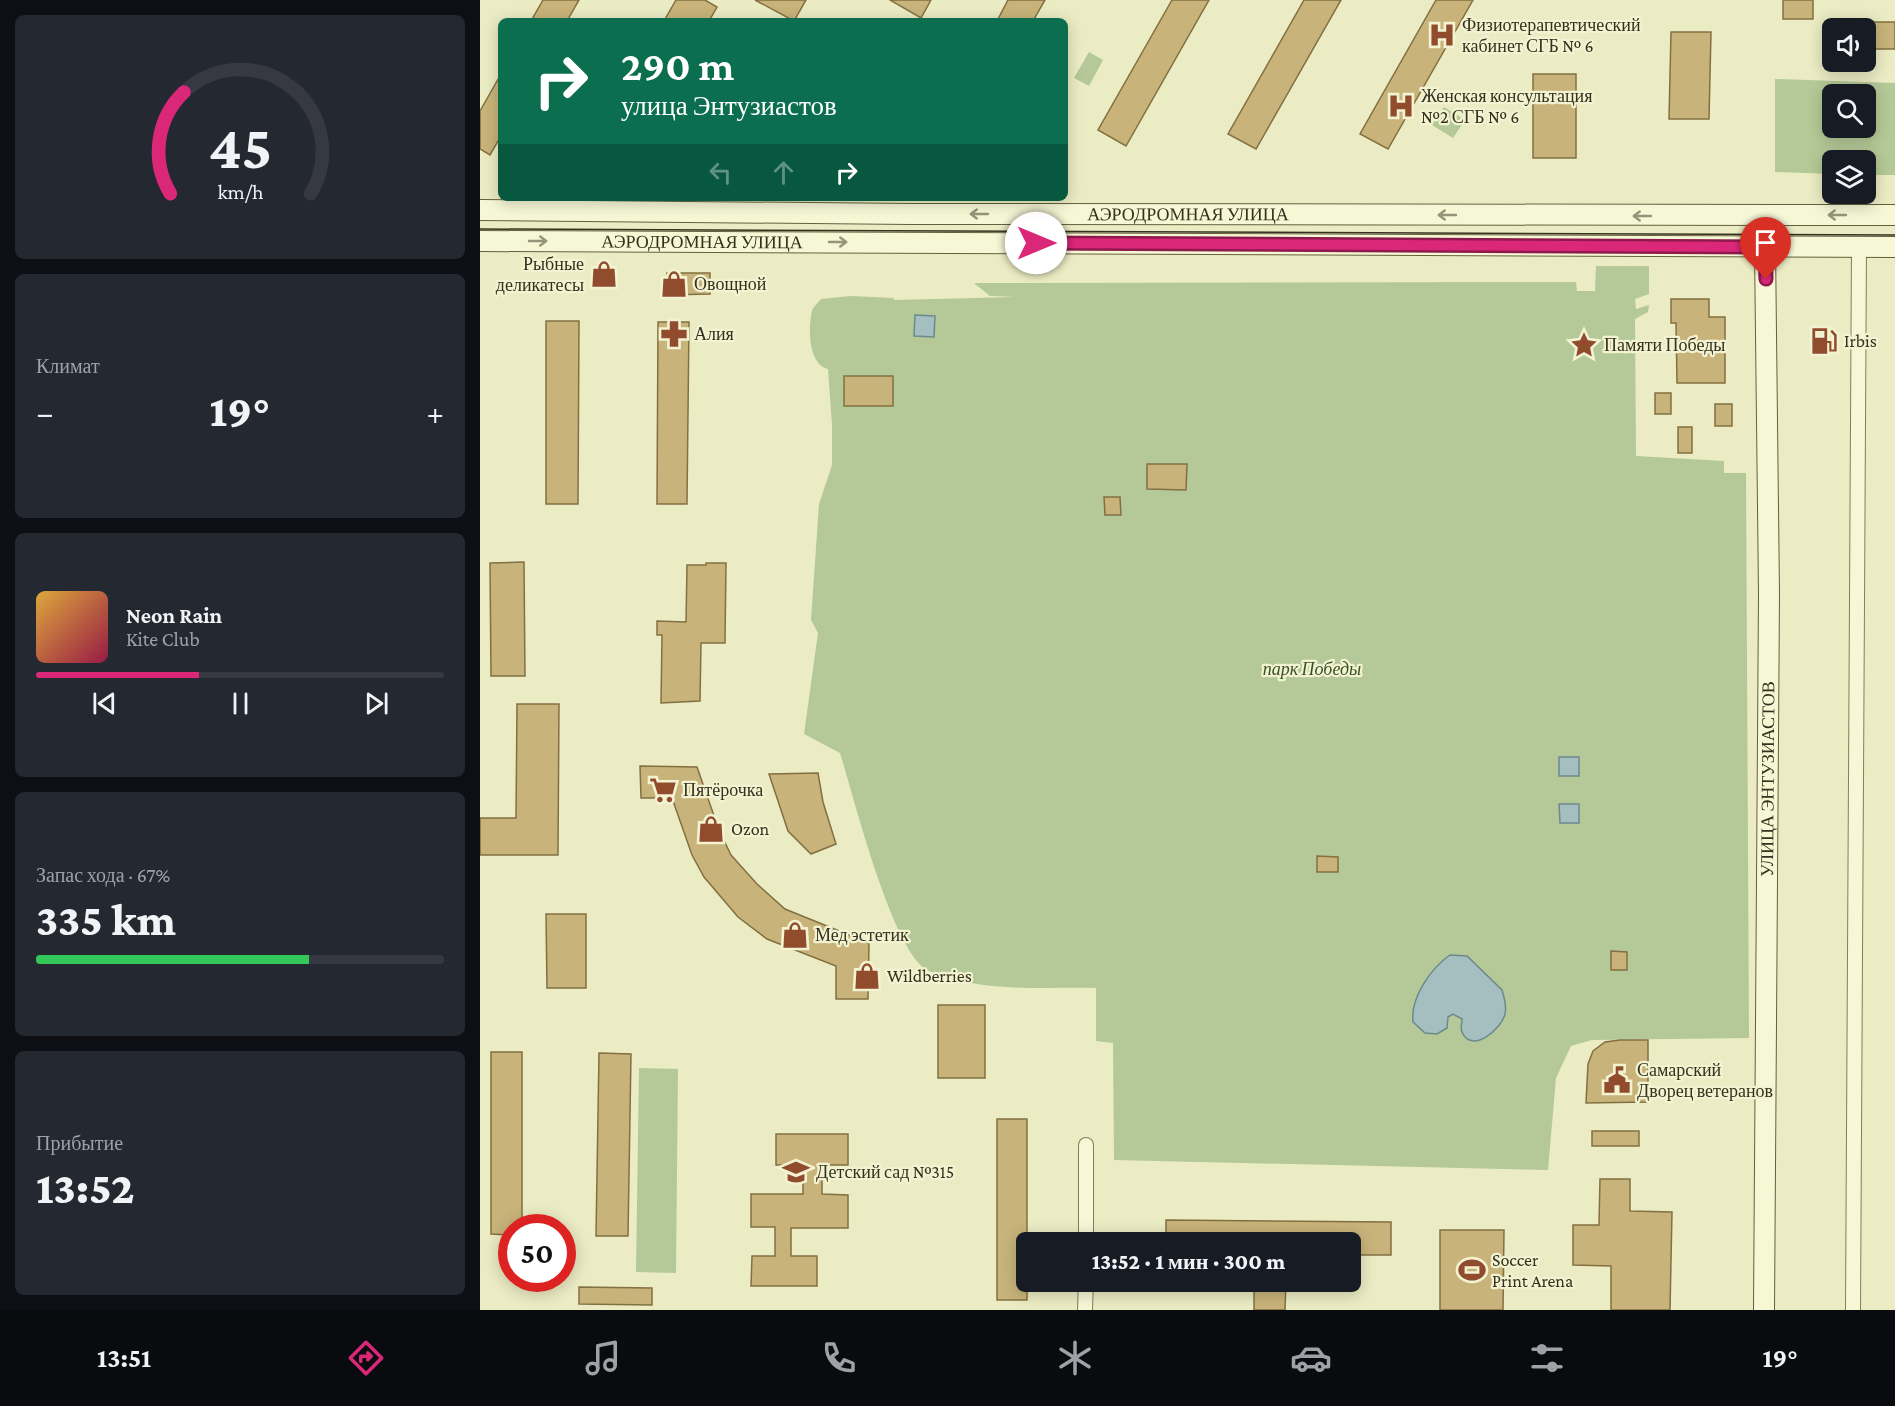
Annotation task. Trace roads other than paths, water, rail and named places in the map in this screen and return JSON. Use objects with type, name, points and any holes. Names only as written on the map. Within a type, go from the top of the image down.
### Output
[{"type":"main road","name":"АЭРОДРОМНАЯ УЛИЦА","points":[[480,210],[910,214],[1895,215]]},
{"type":"main road","name":"АЭРОДРОМНАЯ УЛИЦА","points":[[480,241],[1895,247]]},
{"type":"main road","name":"УЛИЦА ЭНТУЗИАСТОВ","points":[[1764,1310],[1769,618],[1765,247]]},
{"type":"street","points":[[1853,1310],[1859,247]]},
{"type":"street","points":[[1086,1145],[1086,1232]]},
{"type":"street","points":[[1085,1310],[1086,1292]]},
{"type":"water","points":[[915,315],[935,316],[934,337],[914,336]]},
{"type":"water","points":[[1559,757],[1579,757],[1579,776],[1559,776]]},
{"type":"water","points":[[1559,804],[1579,804],[1579,823],[1560,823]]},
{"type":"water","points":[[1450,955],[1467,956],[1502,990],[1506,1008],[1503,1020],[1493,1032],[1479,1040],[1473,1041],[1467,1038],[1461,1030],[1462,1019],[1453,1014],[1448,1017],[1447,1028],[1437,1034],[1425,1033],[1413,1022],[1415,1003],[1423,984]]},
{"type":"tram line","points":[[480,229],[1895,235]]},
{"type":"place","name":"Физиотерапевтический кабинет СГБ № 6","points":[[1442,35]]},
{"type":"place","name":"Женская консультация №2 СГБ № 6","points":[[1401,106]]},
{"type":"place","name":"Рыбные деликатесы","points":[[604,274]]},
{"type":"place","name":"Овощной","points":[[674,284]]},
{"type":"place","name":"Алия","points":[[674,334]]},
{"type":"place","name":"Irbis","points":[[1824,341]]},
{"type":"place","name":"Памяти Победы","points":[[1584,345]]},
{"type":"place","name":"Пятёрочка","points":[[663,790]]},
{"type":"place","name":"Ozon","points":[[711,829]]},
{"type":"place","name":"Мед эстетик","points":[[795,935]]},
{"type":"place","name":"Wildberries","points":[[867,976]]},
{"type":"place","name":"Самарский Дворец ветеранов","points":[[1617,1080]]},
{"type":"place","name":"Детский сад №315","points":[[796,1172]]},
{"type":"place","name":"Soccer Print Arena","points":[[1472,1270]]},
{"type":"park label","name":"парк Победы","points":[[1312,669]]}]
